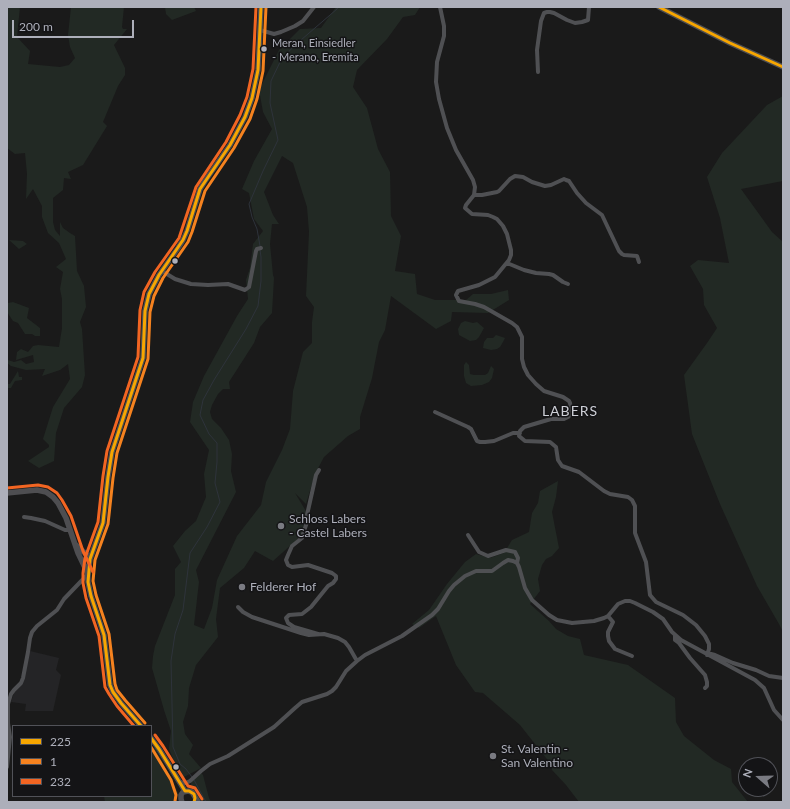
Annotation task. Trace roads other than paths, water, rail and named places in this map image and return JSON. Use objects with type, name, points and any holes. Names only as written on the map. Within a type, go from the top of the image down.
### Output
[{"type":"main road","points":[[140,725],[121,703],[110,685],[104,635],[91,596],[88,574],[90,559],[103,523],[106,489],[112,452],[143,358],[144,321],[151,289],[183,240],[200,189],[230,145],[245,117],[256,81],[259,59],[261,7]]},
{"type":"main road","points":[[659,7],[730,43],[783,67]]},
{"type":"main road","points":[[7,493],[40,490],[53,497],[58,503],[78,547],[90,559]]},
{"type":"main road","points":[[78,547],[85,550],[95,546]]},
{"type":"main road","points":[[78,547],[78,553],[88,574]]},
{"type":"main road","points":[[81,558],[83,560],[90,559]]},
{"type":"main road","points":[[152,739],[178,780],[182,798]]},
{"type":"main road","points":[[182,798],[189,791],[198,802]]},
{"type":"street","points":[[260,30],[274,34],[281,32],[303,21],[314,7]]},
{"type":"street","points":[[440,7],[444,26],[444,36],[437,62],[436,82],[447,128],[456,150],[473,180],[475,187],[474,195],[465,208],[472,214],[488,215],[497,219],[507,234],[511,250],[510,258],[507,263],[495,276],[479,285],[458,290],[456,295],[459,301],[484,307],[517,327],[522,336],[522,359],[528,375],[544,391],[563,397],[570,403],[571,409],[568,417],[564,419],[551,419],[524,427],[520,431],[519,436],[525,441],[550,442],[556,447],[558,460],[562,466],[579,472],[604,492],[628,497],[632,500],[635,506],[635,533],[646,562],[650,595],[656,602],[683,615],[696,625],[710,644],[707,655]]},
{"type":"street","points":[[538,72],[537,50],[541,22],[544,14],[550,12],[575,23],[582,22],[588,20],[589,7]]},
{"type":"street","points":[[474,195],[482,195],[500,191],[510,179],[516,176],[523,176],[532,182],[545,186],[564,179],[569,182],[586,203],[602,215],[619,251],[624,255],[637,256],[639,262]]},
{"type":"street","points":[[162,271],[175,279],[191,284],[228,284],[245,290],[249,287],[256,251],[260,248]]},
{"type":"street","points":[[507,263],[524,270],[553,275],[568,284]]},
{"type":"street","points":[[435,412],[468,427],[480,442],[494,441],[513,433],[520,433]]},
{"type":"street","points":[[318,634],[294,627],[288,623],[286,618],[289,615],[302,614],[311,607],[328,586],[333,583],[336,576],[332,573],[308,565],[292,567],[288,565],[286,560],[292,546],[302,538],[307,522],[307,515],[316,475],[319,470]]},
{"type":"street","points":[[24,517],[45,521],[64,530],[70,530]]},
{"type":"street","points":[[468,535],[479,552],[488,556],[506,550],[515,552],[518,558],[516,563]]},
{"type":"street","points":[[182,798],[188,782],[200,771],[210,764],[228,756],[274,727],[302,702],[332,691],[346,671],[357,661],[402,636],[435,613],[449,591],[465,576],[476,571],[492,571],[508,560],[513,561],[520,567],[528,594],[532,600],[552,618],[562,622],[577,623],[594,621],[608,616],[618,604],[625,601],[630,601],[663,619],[675,635],[688,645],[755,680],[764,688],[774,710],[783,720]]},
{"type":"street","points":[[7,766],[10,737],[8,704],[11,694],[23,678],[32,632],[37,626],[57,610],[64,599],[88,574]]},
{"type":"street","points":[[238,607],[252,617],[305,634],[330,635],[345,642],[357,661]]},
{"type":"street","points":[[608,616],[612,622],[608,632],[609,641],[615,649],[632,656]]},
{"type":"street","points":[[675,635],[675,640],[705,675],[708,682],[705,688]]},
{"type":"street","points":[[707,655],[711,654],[769,676],[783,678]]},
{"type":"street","points":[[178,780],[188,782]]},
{"type":"street","points":[[188,782],[194,797]]},
{"type":"waterway","points":[[260,246],[257,229],[249,204],[278,140],[270,103],[271,81],[281,60],[294,46],[338,7]]},
{"type":"waterway","points":[[192,777],[180,764],[173,747],[171,661],[175,634],[183,610],[190,553],[207,527],[220,502],[215,483],[217,443],[209,434],[200,415],[203,400],[246,329],[258,306],[261,281],[260,250]]},
{"type":"waterway","points":[[194,780],[206,802]]},
{"type":"place","name":"Meran, Einsiedler - Merano, Eremita","points":[[264,49]]},
{"type":"place","name":"Schloss Labers - Castel Labers","points":[[281,526]]},
{"type":"place","name":"Felderer Hof","points":[[242,587]]},
{"type":"place","name":"St. Valentin - San Valentino","points":[[493,756]]},
{"type":"district","name":"LABERS","points":[[570,411]]}]
